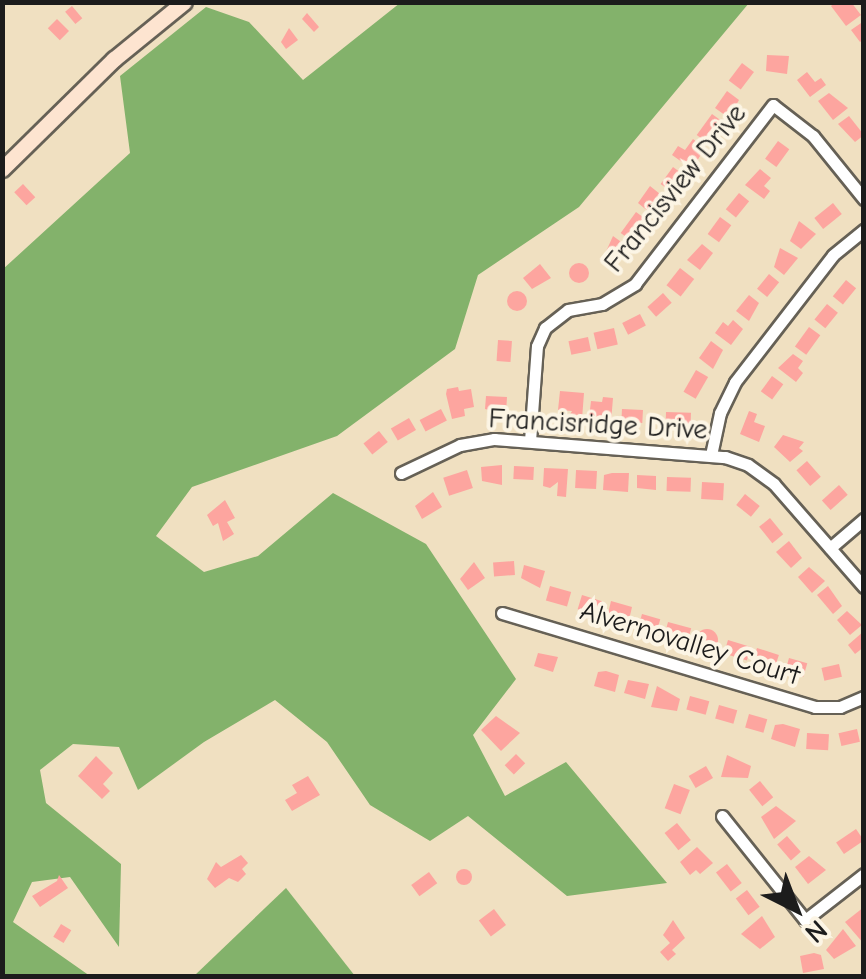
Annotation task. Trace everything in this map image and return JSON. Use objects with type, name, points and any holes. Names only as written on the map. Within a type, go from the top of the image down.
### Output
[{"type":"street","points":[[2,169],[114,59],[184,2]]},
{"type":"street","name":"Francisview Drive","points":[[530,441],[537,346],[545,328],[568,310],[616,298],[635,284],[774,105],[813,136],[864,200]]},
{"type":"street","points":[[711,455],[720,413],[735,382],[833,255],[864,230]]},
{"type":"street","name":"Francisridge Drive","points":[[401,473],[460,445],[494,439],[711,455],[739,462],[762,474],[864,587]]},
{"type":"street","points":[[830,548],[864,519]]},
{"type":"street","name":"Alvernovalley Court","points":[[502,613],[815,706],[840,706],[864,698]]},
{"type":"street","points":[[722,816],[805,920],[864,874]]},
{"type":"green space","points":[[400,3],[749,3],[579,207],[478,275],[455,349],[337,436],[192,487],[156,536],[204,572],[258,556],[333,493],[426,544],[516,679],[473,735],[505,796],[566,762],[667,883],[567,896],[468,816],[430,841],[370,805],[327,742],[275,700],[204,742],[138,790],[119,747],[73,744],[40,770],[46,803],[121,864],[119,947],[70,877],[32,882],[13,922],[90,976],[3,976],[2,270],[130,153],[120,76],[206,7],[249,22],[303,80]]},
{"type":"green space","points":[[286,888],[355,976],[194,976]]},
{"type":"building","points":[[851,2],[861,15],[846,26],[831,6]]},
{"type":"building","points":[[72,6],[82,18],[75,24],[65,12]]},
{"type":"building","points":[[307,13],[319,27],[314,32],[302,19]]},
{"type":"building","points":[[57,19],[69,31],[60,40],[48,28]]},
{"type":"building","points":[[864,21],[864,39],[860,42],[851,30]]},
{"type":"building","points":[[289,28],[298,40],[286,49],[281,42]]},
{"type":"building","points":[[767,55],[789,56],[787,74],[766,71]]},
{"type":"building","points":[[742,63],[754,72],[741,90],[729,81]]},
{"type":"building","points":[[807,72],[815,82],[821,78],[826,85],[810,97],[797,80]]},
{"type":"building","points":[[727,91],[739,100],[729,118],[715,108]]},
{"type":"building","points":[[829,93],[848,108],[833,120],[818,101]]},
{"type":"building","points":[[712,114],[726,124],[710,145],[697,135]]},
{"type":"building","points":[[849,116],[864,135],[855,142],[838,124]]},
{"type":"building","points":[[693,139],[705,148],[692,169],[672,155],[678,146],[685,150]]},
{"type":"building","points":[[778,141],[789,149],[776,167],[765,159]]},
{"type":"building","points":[[673,167],[684,175],[672,192],[661,184]]},
{"type":"building","points":[[760,169],[771,178],[764,186],[770,191],[764,199],[745,185]]},
{"type":"building","points":[[23,184],[35,197],[26,205],[14,192]]},
{"type":"building","points":[[650,186],[660,194],[655,202],[662,207],[655,217],[638,203]]},
{"type":"building","points":[[739,193],[749,201],[736,218],[726,209]]},
{"type":"building","points":[[833,203],[842,214],[823,229],[814,218]]},
{"type":"building","points":[[636,212],[651,223],[636,244],[621,233]]},
{"type":"building","points":[[720,217],[731,225],[719,242],[708,234]]},
{"type":"building","points":[[799,221],[816,234],[801,249],[790,241]]},
{"type":"building","points":[[613,236],[631,249],[615,264],[604,256]]},
{"type":"building","points":[[702,244],[713,253],[700,270],[687,260]]},
{"type":"building","points":[[780,248],[798,258],[784,275],[774,267]]},
{"type":"building","points":[[579,263],[589,273],[579,283],[569,273]]},
{"type":"building","points":[[540,264],[551,278],[532,289],[523,278]]},
{"type":"building","points":[[680,268],[694,279],[681,296],[666,285]]},
{"type":"building","points":[[769,274],[779,282],[767,297],[757,289]]},
{"type":"building","points":[[846,280],[856,288],[843,305],[833,296]]},
{"type":"building","points":[[517,291],[527,301],[517,311],[507,301]]},
{"type":"building","points":[[663,293],[672,303],[656,317],[647,307]]},
{"type":"building","points":[[749,295],[759,303],[749,321],[736,311]]},
{"type":"building","points":[[827,304],[838,313],[825,328],[814,320]]},
{"type":"building","points":[[640,314],[646,326],[628,335],[622,323]]},
{"type":"building","points":[[733,320],[743,329],[731,345],[715,333],[723,322],[728,326]]},
{"type":"building","points":[[809,327],[820,335],[806,355],[795,346]]},
{"type":"building","points":[[614,328],[618,345],[597,349],[594,333]]},
{"type":"building","points":[[588,337],[591,351],[571,355],[568,341]]},
{"type":"building","points":[[498,340],[512,341],[511,362],[497,361]]},
{"type":"building","points":[[711,341],[723,350],[713,369],[699,358]]},
{"type":"building","points":[[793,354],[803,361],[798,368],[803,373],[796,382],[778,368]]},
{"type":"building","points":[[696,370],[708,377],[696,399],[684,392]]},
{"type":"building","points":[[772,376],[783,384],[772,400],[761,391]]},
{"type":"building","points":[[458,387],[459,391],[471,389],[474,407],[464,409],[465,416],[452,419],[446,394],[447,389]]},
{"type":"building","points":[[560,391],[584,393],[582,419],[568,418],[572,411],[558,410]]},
{"type":"building","points":[[486,396],[507,397],[506,414],[485,409]]},
{"type":"building","points":[[603,397],[613,398],[611,422],[589,418],[591,401],[602,402]]},
{"type":"building","points":[[441,409],[447,421],[426,431],[420,420]]},
{"type":"building","points":[[622,409],[643,410],[642,423],[621,422]]},
{"type":"building","points":[[749,411],[757,414],[754,422],[765,426],[759,442],[740,434]]},
{"type":"building","points":[[666,412],[691,413],[690,427],[666,426]]},
{"type":"building","points":[[409,418],[416,430],[398,441],[391,429]]},
{"type":"building","points":[[379,431],[388,442],[372,454],[363,444]]},
{"type":"building","points":[[783,435],[804,442],[799,448],[803,451],[790,462],[774,447]]},
{"type":"building","points":[[807,461],[821,477],[810,486],[796,470]]},
{"type":"building","points":[[502,465],[502,485],[482,481],[481,467]]},
{"type":"building","points":[[514,466],[534,467],[533,480],[513,479]]},
{"type":"building","points":[[544,468],[568,469],[566,497],[557,496],[558,482],[550,488],[543,486]]},
{"type":"building","points":[[467,470],[473,488],[449,496],[443,478]]},
{"type":"building","points":[[576,470],[597,471],[596,489],[575,488]]},
{"type":"building","points":[[629,473],[628,492],[603,490],[604,475]]},
{"type":"building","points":[[637,475],[656,476],[656,490],[637,488]]},
{"type":"building","points":[[667,477],[691,478],[690,492],[667,491]]},
{"type":"building","points":[[702,482],[724,483],[723,500],[701,499]]},
{"type":"building","points":[[839,485],[848,495],[831,510],[822,500]]},
{"type":"building","points":[[433,492],[442,507],[422,519],[415,506]]},
{"type":"building","points":[[745,494],[760,506],[751,517],[736,505]]},
{"type":"building","points":[[225,500],[235,518],[227,522],[234,534],[223,541],[218,523],[213,526],[207,515]]},
{"type":"building","points":[[770,518],[783,534],[772,543],[759,527]]},
{"type":"building","points":[[789,541],[802,558],[791,568],[776,552]]},
{"type":"building","points":[[514,561],[515,575],[494,576],[493,562]]},
{"type":"building","points":[[474,562],[485,578],[468,590],[460,579]]},
{"type":"building","points":[[524,565],[545,571],[540,588],[521,578]]},
{"type":"building","points":[[809,567],[825,581],[812,593],[798,577]]},
{"type":"building","points":[[550,586],[571,592],[567,606],[546,600]]},
{"type":"building","points":[[828,586],[842,606],[833,614],[817,595]]},
{"type":"building","points":[[582,595],[602,601],[598,615],[578,609]]},
{"type":"building","points":[[611,601],[632,607],[629,620],[607,618]]},
{"type":"building","points":[[847,611],[862,625],[850,635],[837,620]]},
{"type":"building","points":[[642,614],[660,619],[656,633],[638,627]]},
{"type":"building","points":[[668,622],[691,628],[688,642],[664,636]]},
{"type":"building","points":[[707,629],[718,640],[707,651],[696,640]]},
{"type":"building","points":[[864,631],[864,647],[855,654],[848,645]]},
{"type":"building","points":[[728,640],[751,647],[747,660],[724,653]]},
{"type":"building","points":[[757,648],[779,655],[775,668],[753,661]]},
{"type":"building","points":[[538,653],[558,657],[553,672],[534,666]]},
{"type":"building","points":[[789,658],[807,663],[803,677],[785,671]]},
{"type":"building","points":[[839,664],[842,677],[824,681],[821,668]]},
{"type":"building","points":[[598,672],[619,675],[615,692],[594,686]]},
{"type":"building","points":[[628,680],[649,684],[645,699],[624,693]]},
{"type":"building","points":[[657,686],[680,699],[677,711],[651,707]]},
{"type":"building","points":[[690,696],[709,701],[706,715],[686,710]]},
{"type":"building","points":[[719,705],[737,710],[733,724],[715,718]]},
{"type":"building","points":[[749,714],[767,719],[763,733],[745,727]]},
{"type":"building","points":[[496,716],[520,733],[501,751],[481,730]]},
{"type":"building","points":[[775,725],[800,729],[795,747],[771,739]]},
{"type":"building","points":[[857,729],[860,742],[841,746],[838,733]]},
{"type":"building","points":[[807,733],[829,734],[828,750],[806,749]]},
{"type":"building","points":[[516,754],[525,763],[514,775],[505,765]]},
{"type":"building","points":[[727,755],[751,766],[748,778],[721,777]]},
{"type":"building","points":[[96,756],[113,773],[103,784],[110,791],[102,799],[78,776]]},
{"type":"building","points":[[706,766],[713,778],[696,788],[689,776]]},
{"type":"building","points":[[308,776],[320,795],[292,811],[285,800],[297,793],[292,785]]},
{"type":"building","points":[[760,781],[773,797],[762,806],[749,790]]},
{"type":"building","points":[[674,784],[690,790],[681,814],[665,808]]},
{"type":"building","points":[[776,806],[796,821],[774,839],[761,817]]},
{"type":"building","points":[[677,823],[691,840],[678,850],[665,833]]},
{"type":"building","points":[[856,829],[864,841],[844,854],[836,842]]},
{"type":"building","points":[[787,836],[801,852],[791,860],[777,845]]},
{"type":"building","points":[[697,847],[713,863],[700,874],[696,870],[690,875],[680,862]]},
{"type":"building","points":[[241,855],[248,863],[242,869],[246,874],[238,882],[229,878],[215,888],[207,879],[216,862],[221,867]]},
{"type":"building","points":[[809,856],[826,870],[808,884],[795,867]]},
{"type":"building","points":[[727,864],[742,883],[731,892],[716,873]]},
{"type":"building","points":[[464,869],[472,877],[464,885],[456,877]]},
{"type":"building","points":[[429,872],[437,883],[419,896],[411,885]]},
{"type":"building","points":[[59,875],[68,888],[40,907],[32,896],[57,881]]},
{"type":"building","points":[[747,890],[760,907],[748,915],[736,898]]},
{"type":"building","points":[[864,907],[864,944],[845,922]]},
{"type":"building","points":[[494,909],[506,925],[491,936],[479,920]]},
{"type":"building","points":[[762,916],[775,937],[760,949],[741,934]]},
{"type":"building","points":[[673,920],[685,938],[672,950],[676,954],[668,961],[660,952],[670,943],[663,935]]},
{"type":"building","points":[[61,924],[71,930],[64,943],[53,937]]},
{"type":"building","points":[[843,929],[856,946],[834,959],[826,950]]},
{"type":"building","points":[[821,955],[824,969],[803,973],[800,956]]}]
